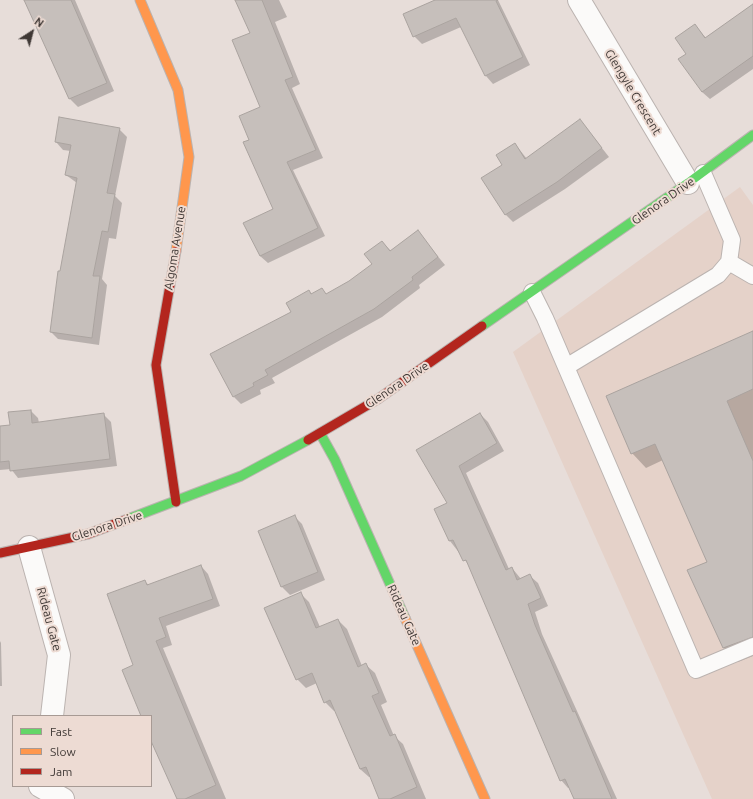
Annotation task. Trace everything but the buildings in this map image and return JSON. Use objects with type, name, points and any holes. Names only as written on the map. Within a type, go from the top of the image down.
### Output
[{"type":"street","name":"Algoma Avenue","points":[[140,0],[178,90],[189,157],[175,257],[156,365],[176,502]]},
{"type":"street","name":"Glengyle Crescent","points":[[580,0],[695,178]]},
{"type":"street","name":"Glenora Drive","points":[[0,553],[88,534],[176,502],[241,476],[320,433],[378,399],[753,136]]},
{"type":"street","name":"Rideau Gate","points":[[320,433],[335,460],[485,799]]},
{"type":"street","name":"Rideau Gate","points":[[29,547],[60,655],[52,715]]},
{"type":"street","points":[[27,799],[33,787]]},
{"type":"street","points":[[42,787],[63,799]]},
{"type":"lane","points":[[566,367],[718,275],[729,262],[732,240],[695,178]]},
{"type":"lane","points":[[729,262],[753,276]]},
{"type":"lane","points":[[532,292],[566,367],[696,670],[753,646]]},
{"type":"shaded area","points":[[740,187],[753,205],[753,799],[712,799],[513,352]]},
{"type":"traffic: fast","points":[[482,326],[688,183],[753,135]]},
{"type":"traffic: fast","points":[[320,433],[335,460],[405,618]]},
{"type":"traffic: fast","points":[[128,519],[241,476],[308,440]]},
{"type":"traffic: slow","points":[[140,0],[178,90],[189,157],[176,251]]},
{"type":"traffic: slow","points":[[405,618],[485,799]]},
{"type":"traffic: jam","points":[[176,251],[156,365],[176,502]]},
{"type":"traffic: jam","points":[[308,440],[378,399],[482,326]]},
{"type":"traffic: jam","points":[[0,553],[88,534],[128,519]]}]
